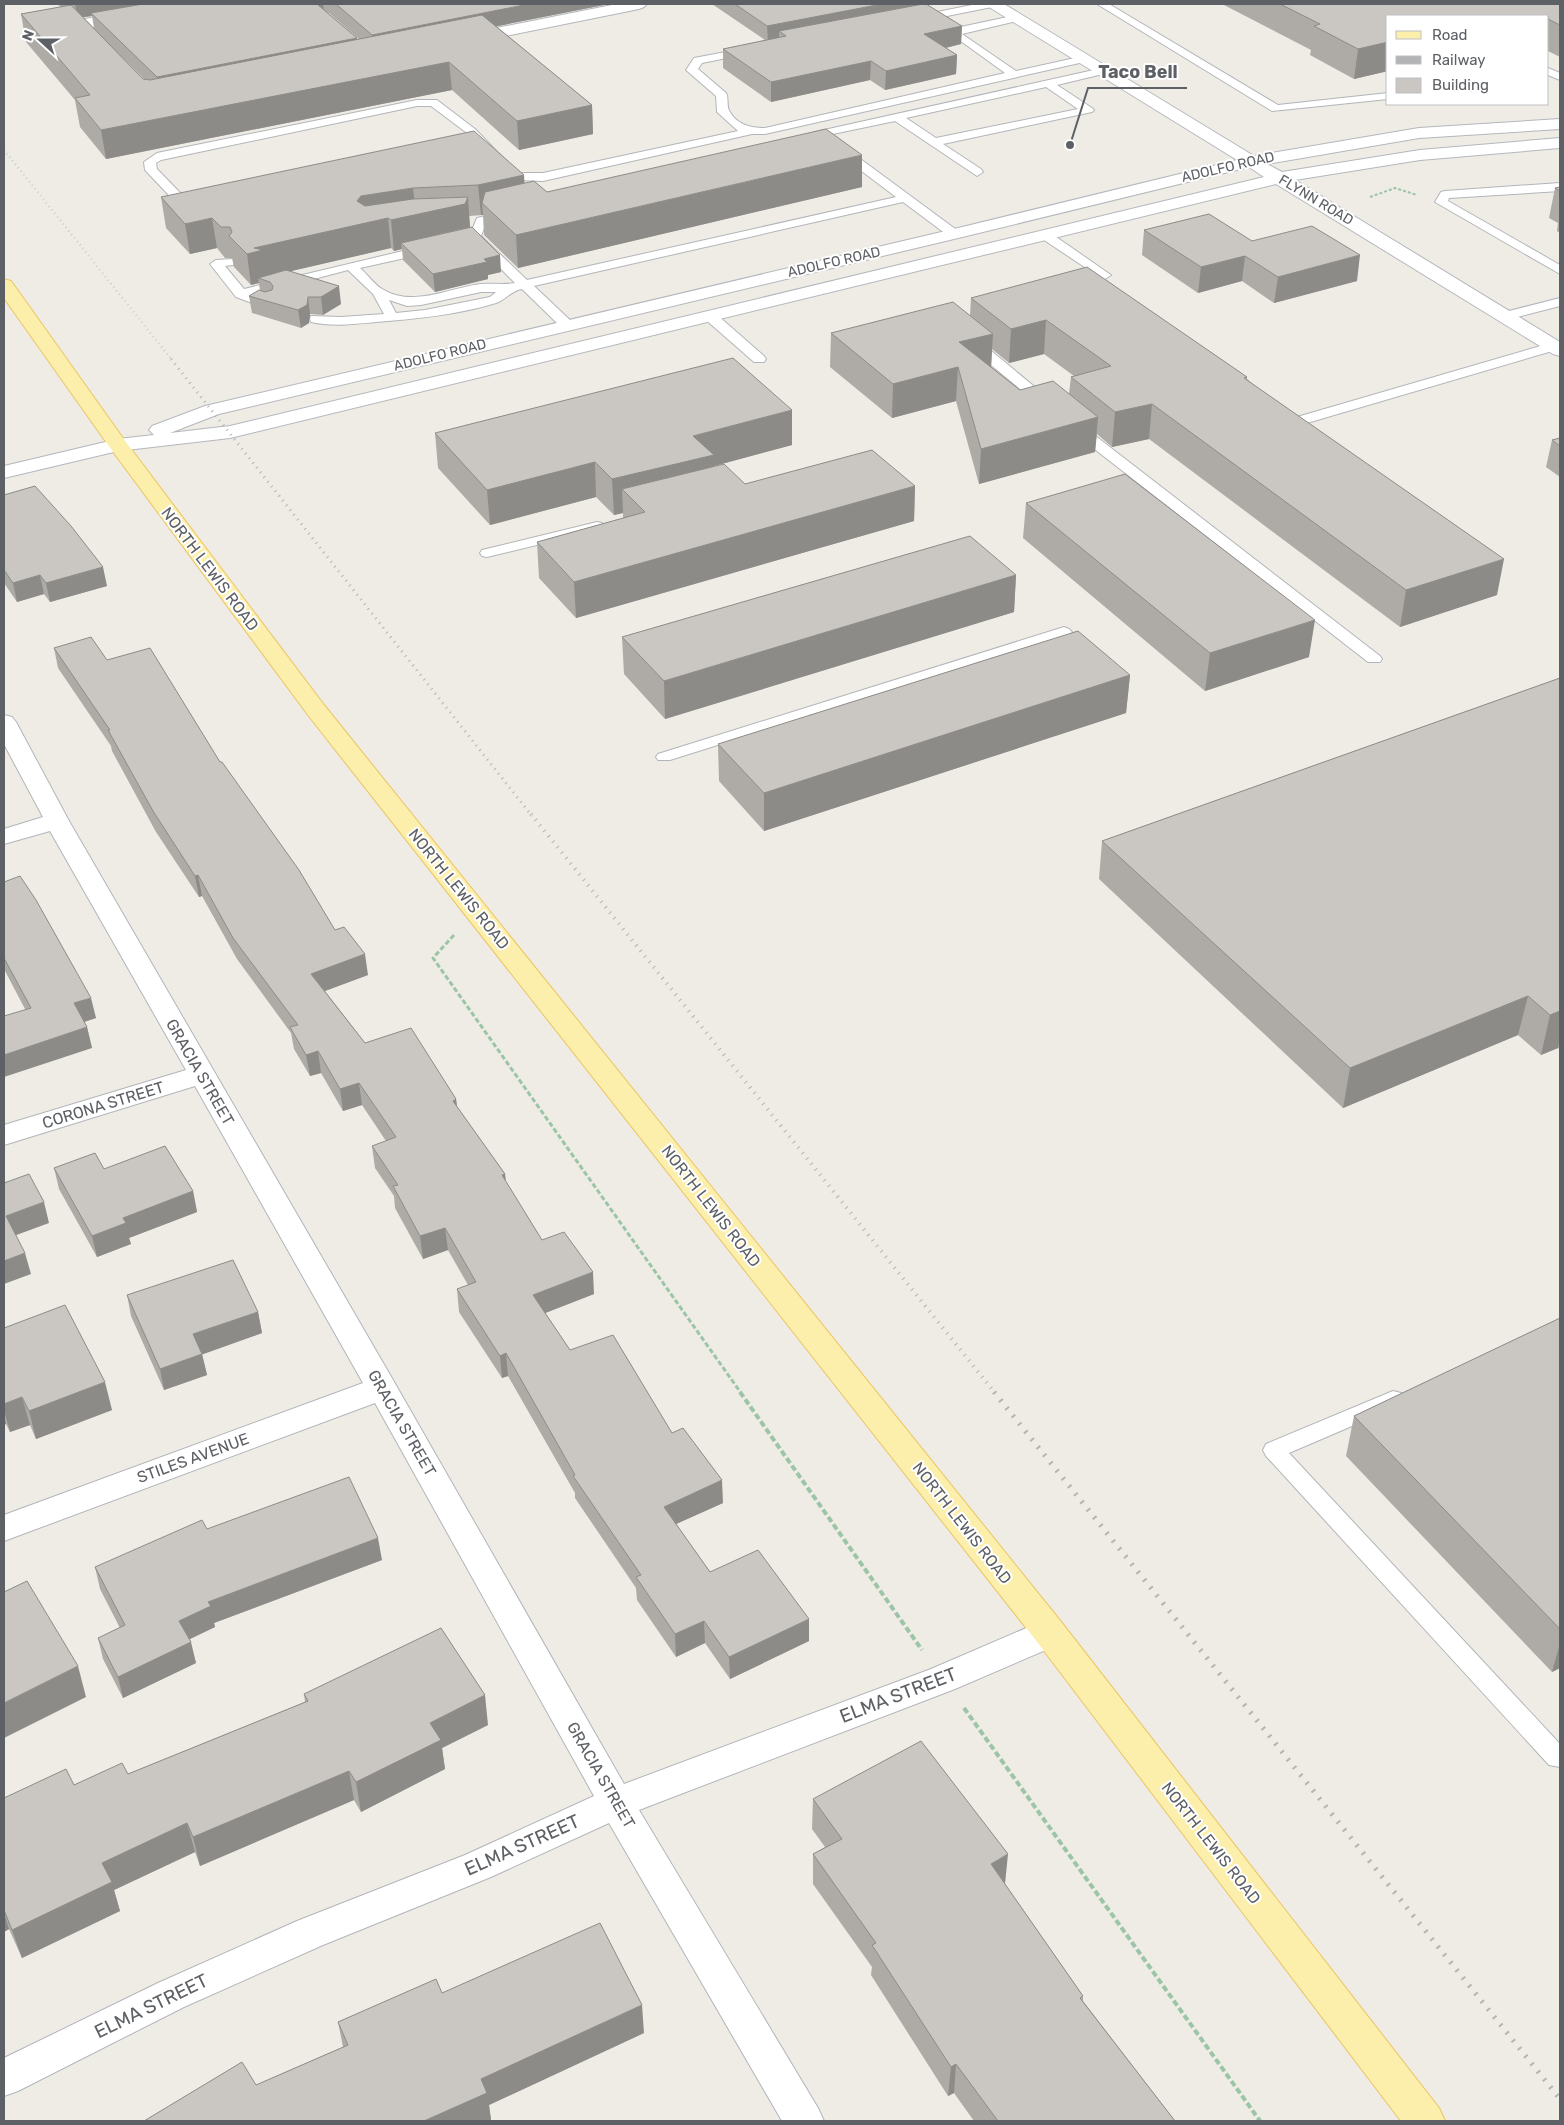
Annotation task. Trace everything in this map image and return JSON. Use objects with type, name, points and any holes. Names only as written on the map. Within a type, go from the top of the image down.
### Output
[{"type":"main road","points":[[93,39],[79,25],[193,4]]},
{"type":"main road","points":[[448,42],[639,4]]},
{"type":"main road","name":"FLYNN ROAD","points":[[993,4],[1557,348]]},
{"type":"main road","name":"ADOLFO ROAD","points":[[118,445],[212,410],[568,324],[954,234],[1252,161],[1419,133],[1560,124]]},
{"type":"main road","name":"ADOLFO ROAD","points":[[4,472],[118,445],[230,432],[1327,168],[1418,154],[1560,143]]},
{"type":"main road","name":"NORTH LEWIS ROAD","points":[[4,285],[118,445],[316,710],[1050,1633],[1425,2121]]},
{"type":"main road","name":"GRACIA STREET","points":[[4,722],[57,821],[382,1388],[616,1803],[804,2121]]},
{"type":"main road","points":[[4,837],[57,821]]},
{"type":"main road","name":"CORONA STREET","points":[[4,1136],[202,1075]]},
{"type":"main road","name":"STILES AVENUE","points":[[4,1528],[382,1388]]},
{"type":"main road","name":"ELMA STREET","points":[[4,2078],[171,1995],[310,1933],[478,1866],[616,1803],[943,1679],[1050,1633]]},
{"type":"lane","points":[[902,22],[993,4]]},
{"type":"lane","points":[[1102,4],[1276,109],[1386,96]]},
{"type":"lane","points":[[918,8],[931,16]]},
{"type":"lane","points":[[1015,75],[956,34],[960,30],[1017,18]]},
{"type":"lane","points":[[748,132],[740,129],[723,112],[722,95],[692,70],[698,60],[757,49]]},
{"type":"lane","points":[[207,207],[186,206],[151,170],[150,162],[157,157],[417,103],[432,102],[471,131],[484,151],[509,171],[518,176],[544,177],[748,132],[765,131],[1084,59]]},
{"type":"lane","points":[[954,234],[819,134],[1103,71]]},
{"type":"lane","points":[[934,142],[1088,110],[1047,83]]},
{"type":"lane","points":[[896,116],[977,172]]},
{"type":"lane","points":[[808,144],[827,140]]},
{"type":"lane","points":[[1560,187],[1444,195],[1440,202],[1560,270]]},
{"type":"lane","points":[[378,292],[407,302],[421,302],[481,288],[508,288],[906,198]]},
{"type":"lane","points":[[520,212],[477,221],[475,237],[523,285],[568,324]]},
{"type":"lane","points":[[1045,235],[1105,275]]},
{"type":"lane","points":[[459,242],[477,238]]},
{"type":"lane","points":[[378,260],[397,242]]},
{"type":"lane","points":[[241,294],[351,266],[441,246]]},
{"type":"lane","points":[[229,262],[216,264],[241,294],[267,304]]},
{"type":"lane","points":[[351,266],[378,292],[393,318]]},
{"type":"lane","points":[[316,319],[341,321],[425,314],[494,300],[508,288]]},
{"type":"lane","points":[[1506,316],[1560,302]]},
{"type":"lane","points":[[711,317],[759,360]]},
{"type":"lane","points":[[961,334],[1128,469],[1374,659]]},
{"type":"lane","points":[[1302,420],[1557,348]]},
{"type":"lane","points":[[487,553],[610,522]]},
{"type":"lane","points":[[664,757],[1064,632]]},
{"type":"lane","points":[[1408,1392],[1274,1450],[1560,1758]]},
{"type":"path","points":[[477,911],[433,958],[898,1615]]},
{"type":"path","points":[[997,1752],[1260,2121]]},
{"type":"building","points":[[143,4],[317,4],[357,38],[157,77],[91,13]]},
{"type":"building","points":[[336,4],[529,4],[372,35]]},
{"type":"building","points":[[735,4],[882,4],[767,26]]},
{"type":"building","points":[[923,4],[962,26],[924,34],[957,55],[886,71],[871,61],[771,82],[723,49],[786,36],[779,31]]},
{"type":"building","points":[[1280,4],[1560,4],[1560,25],[1549,20],[1549,15],[1386,15],[1386,42],[1358,49],[1314,26],[1320,24]]},
{"type":"building","points":[[71,5],[143,79],[150,80],[482,15],[592,105],[517,121],[449,62],[101,130],[75,98],[90,95],[21,14]]},
{"type":"building","points":[[826,129],[862,155],[516,235],[482,203],[485,192],[534,181],[547,192]]},
{"type":"building","points":[[474,131],[524,175],[478,185],[413,188],[361,196],[357,201],[365,206],[413,199],[468,197],[465,204],[391,220],[388,218],[254,248],[263,250],[247,254],[229,236],[232,232],[230,227],[221,227],[212,218],[185,224],[161,197]]},
{"type":"building","points":[[1209,214],[1252,241],[1312,226],[1360,255],[1278,277],[1245,256],[1201,267],[1144,230]]},
{"type":"building","points":[[472,227],[500,255],[484,259],[487,262],[433,274],[401,243]]},
{"type":"building","points":[[1087,267],[1247,377],[1244,378],[1504,559],[1406,590],[1152,404],[1115,412],[1071,377],[1111,366],[1046,320],[1011,329],[971,298]]},
{"type":"building","points":[[286,270],[339,286],[321,297],[308,297],[307,305],[298,310],[249,296],[259,290],[265,292],[272,290],[273,286],[270,282],[258,278]]},
{"type":"building","points":[[953,302],[993,334],[959,342],[1020,390],[1053,381],[1098,417],[981,449],[958,367],[893,384],[831,333]]},
{"type":"building","points":[[733,358],[792,410],[693,436],[714,455],[612,479],[595,462],[487,490],[435,433]]},
{"type":"building","points":[[1560,438],[1560,446],[1552,440]]},
{"type":"building","points":[[872,450],[915,486],[574,582],[537,542],[645,512],[622,489],[724,464],[745,484]]},
{"type":"building","points":[[1125,474],[1315,620],[1210,653],[1026,503]]},
{"type":"building","points":[[35,486],[71,526],[103,567],[46,583],[40,575],[13,583],[4,570],[4,495]]},
{"type":"building","points":[[970,536],[1016,575],[664,681],[622,637]]},
{"type":"building","points":[[1078,631],[1130,675],[764,793],[718,744]]},
{"type":"building","points":[[91,637],[107,660],[150,648],[220,762],[222,762],[299,870],[335,930],[344,927],[365,954],[311,974],[365,1043],[411,1028],[456,1099],[453,1101],[505,1174],[502,1175],[542,1240],[564,1232],[593,1272],[533,1295],[570,1350],[613,1335],[672,1433],[683,1428],[722,1480],[664,1507],[710,1572],[758,1550],[809,1619],[729,1657],[704,1621],[675,1634],[636,1577],[641,1575],[573,1476],[575,1475],[506,1353],[500,1356],[457,1289],[476,1282],[445,1228],[420,1236],[393,1186],[398,1185],[372,1146],[396,1137],[359,1083],[340,1089],[318,1051],[306,1055],[290,1027],[298,1025],[233,938],[198,875],[195,876],[153,811],[108,730],[110,730],[54,648]]},
{"type":"building","points":[[1560,678],[1560,1011],[1550,1015],[1528,996],[1350,1068],[1102,841]]},
{"type":"building","points":[[20,876],[36,900],[91,998],[74,1003],[87,1027],[4,1055],[4,1016],[31,1008],[4,958],[4,882]]},
{"type":"building","points":[[165,1146],[193,1191],[123,1218],[126,1223],[92,1236],[54,1168],[95,1153],[104,1169]]},
{"type":"building","points":[[29,1174],[44,1202],[6,1216],[25,1253],[4,1261],[4,1183]]},
{"type":"building","points":[[233,1260],[258,1312],[193,1334],[202,1354],[160,1369],[127,1295]]},
{"type":"building","points":[[65,1305],[105,1382],[29,1411],[22,1397],[4,1404],[4,1328]]},
{"type":"building","points":[[1560,1318],[1560,1629],[1354,1416]]},
{"type":"building","points":[[349,1477],[378,1538],[208,1602],[211,1606],[179,1621],[191,1642],[118,1677],[98,1638],[125,1625],[95,1567],[202,1520],[207,1529]]},
{"type":"building","points":[[27,1581],[78,1666],[4,1703],[4,1592]]},
{"type":"building","points":[[441,1628],[485,1695],[430,1723],[441,1740],[356,1782],[349,1771],[193,1837],[187,1823],[102,1863],[112,1882],[12,1930],[4,1910],[4,1798],[66,1769],[74,1785],[122,1763],[128,1774],[308,1701],[304,1694]]},
{"type":"building","points":[[921,1741],[1008,1854],[991,1864],[1083,1996],[1080,1998],[1175,2121],[998,2121],[956,2064],[951,2067],[872,1945],[876,1943],[813,1854],[842,1839],[813,1799]]},
{"type":"building","points":[[600,1923],[642,2005],[481,2079],[487,2093],[424,2121],[144,2121],[242,2062],[256,2085],[348,2045],[338,2022],[436,1979],[442,1993]]},
{"type":"railway","points":[[4,150],[172,360]]},
{"type":"railway","points":[[171,359],[532,816]]},
{"type":"railway","points":[[531,814],[995,1393]]},
{"type":"railway","points":[[994,1392],[1560,2099]]},
{"type":"place","name":"Taco Bell","points":[[1070,145]]}]
